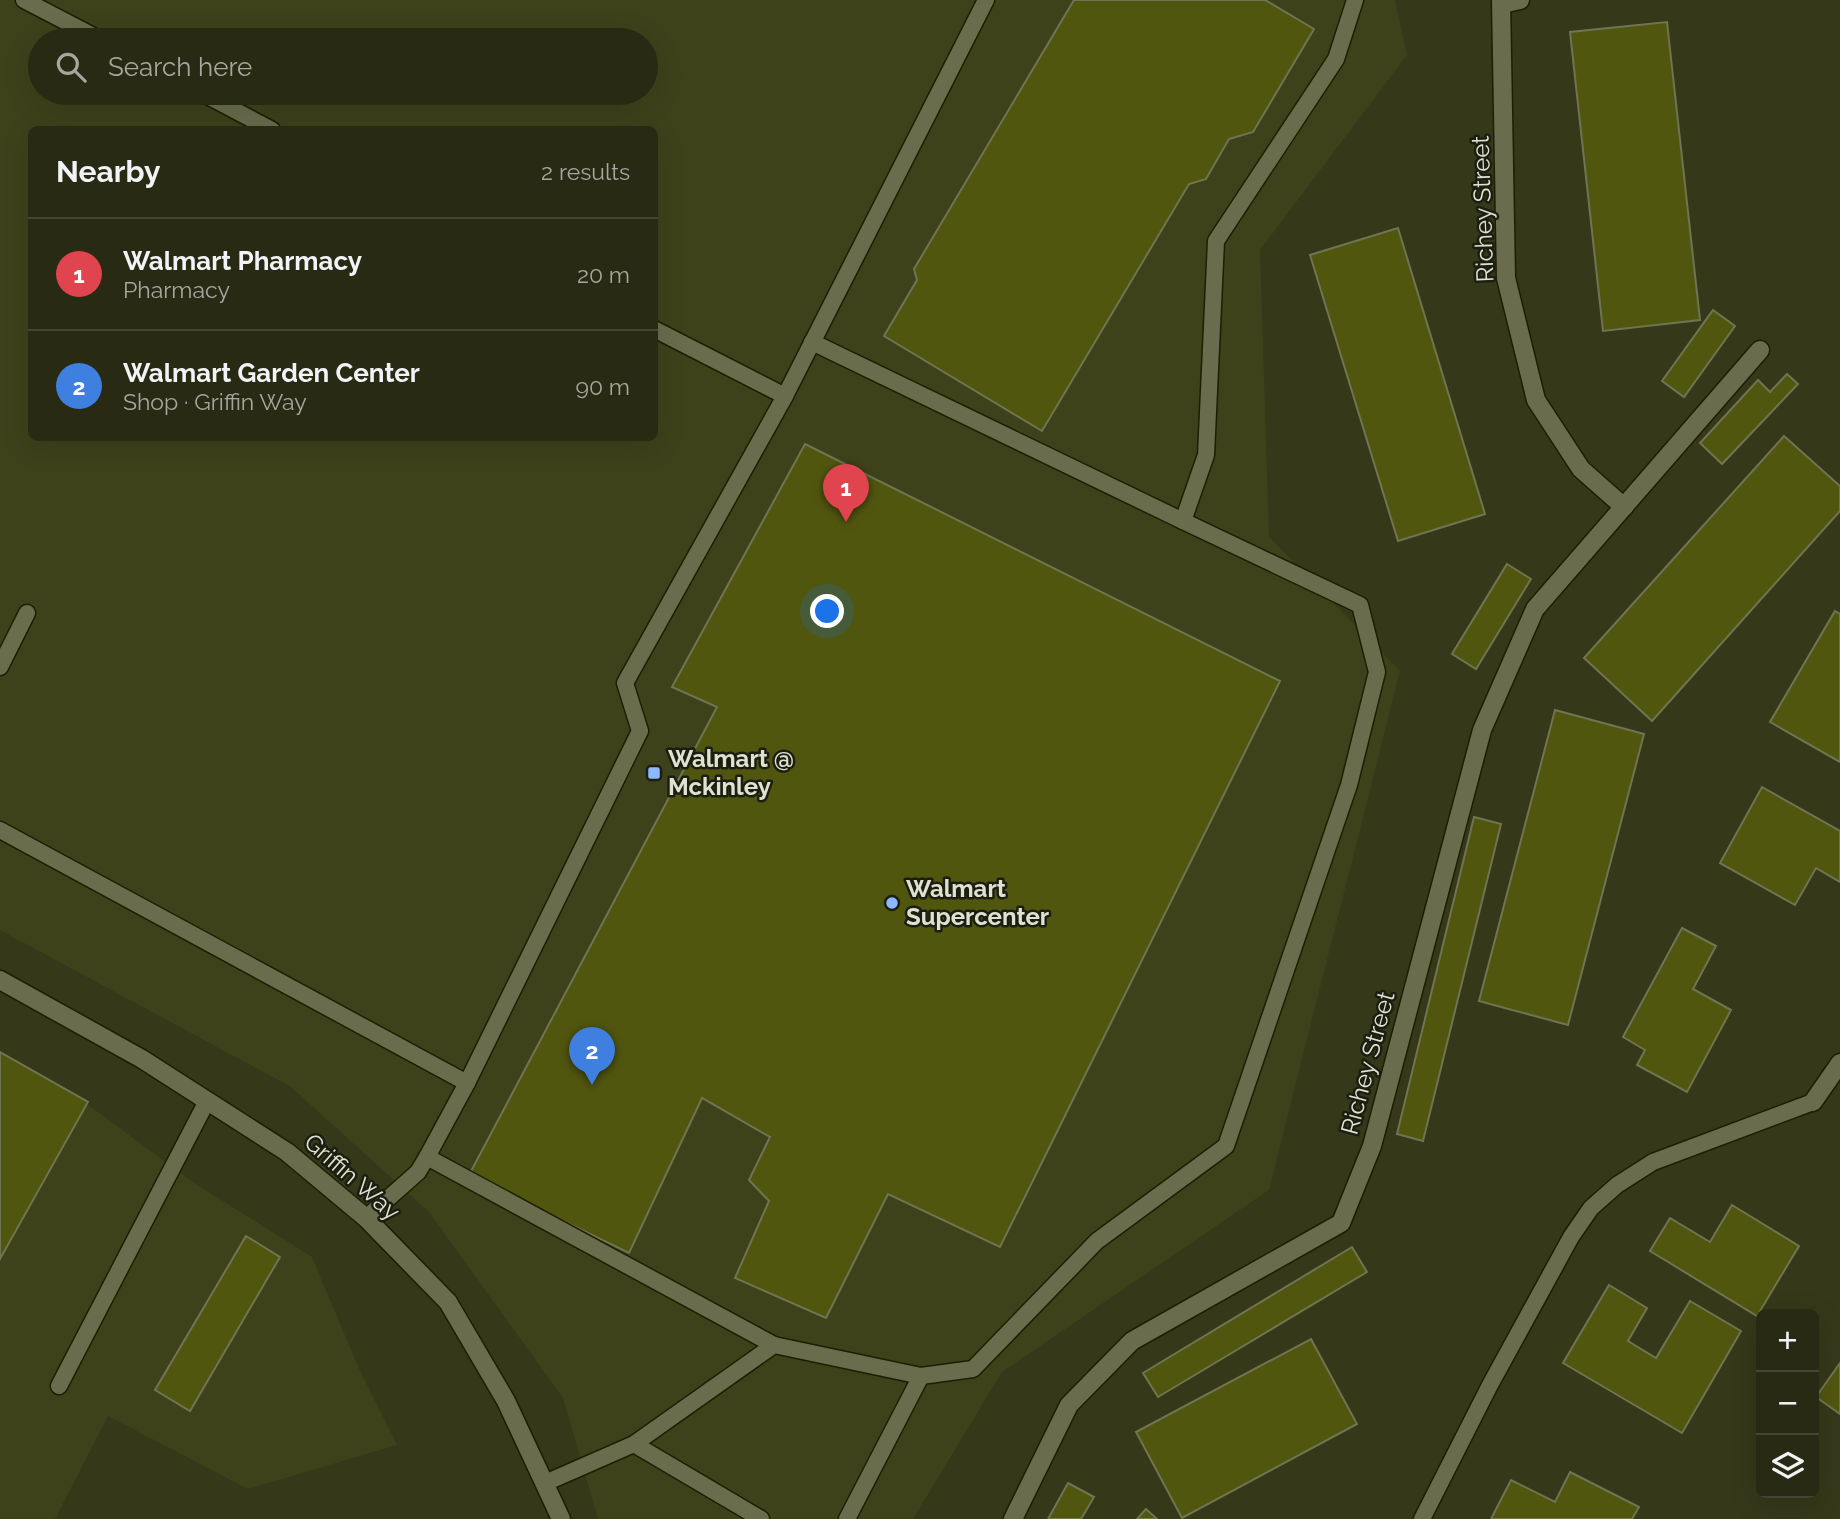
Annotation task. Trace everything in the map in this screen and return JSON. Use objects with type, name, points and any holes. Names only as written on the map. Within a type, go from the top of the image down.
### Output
[{"type":"street","name":"Richey Street","points":[[1508,1],[1506,278],[1536,400],[1581,469],[1624,507]]},
{"type":"street","name":"Richey Street","points":[[1013,1519],[1069,1405],[1132,1341],[1341,1223],[1372,1146],[1482,730],[1535,609],[1760,350]]},
{"type":"street","name":"Griffin Way","points":[[0,980],[142,1059],[287,1152],[366,1218],[448,1302],[506,1401],[561,1519]]},
{"type":"street","points":[[1813,1102],[1840,1063]]},
{"type":"lane","points":[[24,0],[78,28]]},
{"type":"lane","points":[[366,1218],[418,1172],[467,1083],[640,731],[625,682],[785,396],[986,0]]},
{"type":"lane","points":[[1183,521],[1206,455],[1216,241],[1335,59],[1355,0]]},
{"type":"lane","points":[[225,105],[264,126]]},
{"type":"lane","points":[[658,330],[785,396]]},
{"type":"lane","points":[[427,1157],[774,1345],[921,1376],[974,1369],[1097,1241],[1226,1146],[1349,785],[1377,672],[1360,605],[811,342]]},
{"type":"lane","points":[[0,667],[27,613]]},
{"type":"lane","points":[[0,830],[467,1083]]},
{"type":"lane","points":[[59,1386],[207,1101]]},
{"type":"lane","points":[[1422,1519],[1564,1248],[1591,1208],[1617,1185],[1653,1162],[1813,1102]]},
{"type":"lane","points":[[545,1483],[634,1444],[774,1345]]},
{"type":"lane","points":[[846,1519],[921,1376]]},
{"type":"lane","points":[[634,1444],[761,1519]]},
{"type":"shaded area","points":[[0,0],[1395,0],[1407,55],[1260,250],[1269,537],[1400,671],[1269,1190],[1002,1372],[913,1519],[598,1519],[563,1398],[429,1212],[291,1087],[0,930]]},
{"type":"shaded area","points":[[0,1053],[94,1109],[191,1181],[312,1257],[360,1371],[397,1445],[248,1489],[108,1416],[55,1519],[0,1519]]},
{"type":"building","points":[[1074,0],[1265,0],[1314,29],[1253,132],[1229,139],[1206,179],[1189,184],[1042,431],[884,336],[917,280],[914,269]]},
{"type":"building","points":[[1667,22],[1700,320],[1603,331],[1570,32]]},
{"type":"building","points":[[1398,228],[1485,514],[1398,541],[1310,255]]},
{"type":"building","points":[[1713,310],[1735,326],[1684,397],[1662,381]]},
{"type":"building","points":[[1787,374],[1798,384],[1722,464],[1700,443],[1758,380],[1770,392]]},
{"type":"building","points":[[1784,436],[1840,486],[1840,511],[1652,721],[1584,658]]},
{"type":"building","name":"Walmart Supercenter","points":[[805,444],[1280,681],[1000,1247],[888,1194],[826,1318],[735,1278],[769,1201],[749,1180],[770,1137],[702,1098],[629,1253],[469,1175],[717,707],[672,687]]},
{"type":"building","points":[[1507,564],[1531,579],[1476,669],[1452,654]]},
{"type":"building","points":[[1835,611],[1840,614],[1840,762],[1770,722]]},
{"type":"building","points":[[1555,710],[1644,734],[1568,1025],[1479,1001]]},
{"type":"building","points":[[1762,787],[1840,831],[1840,882],[1816,868],[1795,905],[1720,863]]},
{"type":"building","points":[[1474,817],[1501,824],[1423,1141],[1397,1134]]},
{"type":"building","points":[[1682,928],[1716,946],[1693,989],[1731,1010],[1687,1092],[1637,1065],[1645,1050],[1623,1037]]},
{"type":"building","points":[[0,1052],[88,1102],[0,1259]]},
{"type":"building","points":[[1732,1205],[1799,1246],[1761,1309],[1756,1309],[1756,1315],[1650,1251],[1670,1218],[1710,1242]]},
{"type":"building","points":[[246,1236],[280,1257],[190,1411],[155,1390]]},
{"type":"building","points":[[1352,1247],[1367,1272],[1158,1397],[1143,1373]]},
{"type":"building","points":[[1609,1285],[1647,1308],[1628,1341],[1656,1358],[1690,1301],[1741,1331],[1682,1433],[1563,1363]]},
{"type":"building","points":[[1311,1339],[1357,1424],[1182,1518],[1136,1432]]},
{"type":"building","points":[[1840,1363],[1840,1414],[1819,1399],[1819,1393]]},
{"type":"building","points":[[1570,1472],[1639,1507],[1632,1519],[1491,1519],[1511,1480],[1555,1502]]},
{"type":"building","points":[[1068,1483],[1094,1497],[1081,1519],[1048,1519]]},
{"type":"building","points":[[1146,1509],[1157,1519],[1137,1519]]},
{"type":"place","name":"Walmart Pharmacy","points":[[846,522]]},
{"type":"place","name":"Walmart @ Mckinley","points":[[654,773]]},
{"type":"place","name":"Walmart Supercenter","points":[[892,903]]},
{"type":"place","name":"Walmart Garden Center","points":[[592,1085]]}]
